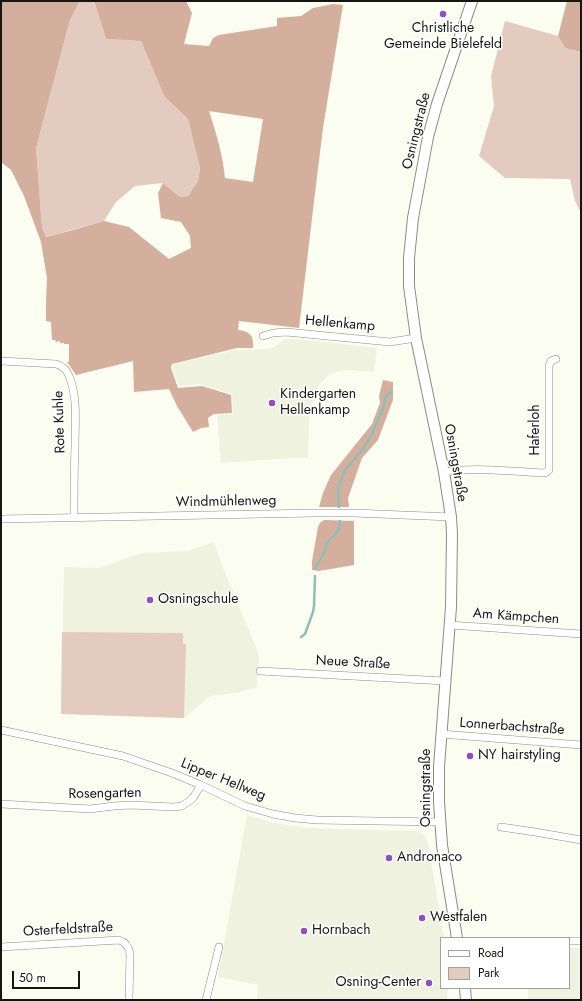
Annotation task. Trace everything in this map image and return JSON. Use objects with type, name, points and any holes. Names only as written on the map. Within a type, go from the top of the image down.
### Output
[{"type":"main road","name":"Osningstraße","points":[[457,937],[442,845],[439,802],[439,767],[452,583],[451,517],[444,472],[416,338],[409,282],[409,258],[413,218],[422,168],[434,117],[442,88],[472,1]]},
{"type":"main road","points":[[465,989],[466,1000]]},
{"type":"street","name":"Hellenkamp","points":[[263,336],[273,333],[286,332],[390,342],[416,338]]},
{"type":"street","name":"Haferloh","points":[[444,472],[473,469],[543,473],[549,470],[549,366],[551,361],[556,359]]},
{"type":"street","name":"Rote Kuhle","points":[[1,361],[56,364],[64,368],[69,375],[74,394],[76,420],[74,518]]},
{"type":"street","name":"Windmühlenweg","points":[[1,519],[314,513],[451,517]]},
{"type":"street","name":"Am Kämpchen","points":[[450,625],[581,634]]},
{"type":"street","name":"Neue Straße","points":[[260,671],[445,681]]},
{"type":"street","name":"Lipper Hellweg","points":[[1,730],[123,756],[172,773],[245,806],[266,812],[295,818],[317,820],[440,822]]},
{"type":"street","name":"Lonnerbachstraße","points":[[441,734],[581,745]]},
{"type":"street","name":"Rosengarten","points":[[1,804],[90,809],[130,805],[174,807],[182,806],[193,798],[201,785]]},
{"type":"street","points":[[501,827],[581,840]]},
{"type":"street","name":"Osterfeldstraße","points":[[1,947],[98,940],[123,941],[129,948],[130,954],[129,1000]]},
{"type":"street","points":[[570,941],[581,941]]},
{"type":"street","points":[[206,1000],[219,947]]},
{"type":"shaded area","points":[[1,1],[80,1],[70,20],[36,148],[42,227],[46,237],[104,221],[129,227],[169,259],[191,248],[190,236],[181,222],[161,218],[158,193],[163,183],[180,197],[188,196],[198,181],[200,168],[188,119],[164,96],[141,41],[106,39],[94,1],[186,1],[192,13],[184,44],[209,46],[213,38],[219,35],[277,26],[277,18],[301,16],[313,8],[333,4],[343,5],[323,128],[299,328],[239,321],[238,330],[248,333],[252,337],[253,348],[237,348],[172,364],[171,368],[178,388],[202,386],[231,395],[232,413],[214,414],[208,418],[209,427],[201,428],[193,432],[177,406],[169,389],[134,392],[133,361],[76,375],[67,362],[69,362],[69,344],[52,340],[51,322],[46,321],[47,278],[41,242],[24,196],[11,170],[1,162]],"holes":[[[209,111],[263,119],[253,182],[225,178],[221,152]]]},
{"type":"shaded area","points":[[567,1],[581,1],[581,52],[565,48],[558,36]]},
{"type":"shaded area","name":"Kindergarten Hellenkamp","points":[[285,339],[318,341],[377,348],[374,372],[348,370],[339,371],[329,375],[321,382],[309,413],[308,458],[221,463],[217,415],[233,414],[232,394],[201,384],[179,386],[173,370],[174,364],[236,350],[268,349],[274,347]]},
{"type":"shaded area","points":[[383,380],[393,382],[393,400],[378,440],[362,458],[348,498],[349,507],[319,507],[331,475],[372,424],[380,403],[379,396]]},
{"type":"shaded area","points":[[324,520],[354,521],[354,565],[319,571],[312,570],[312,561],[318,527]]},
{"type":"shaded area","name":"Osningschule","points":[[214,542],[219,558],[257,650],[259,657],[257,687],[236,693],[210,696],[184,718],[61,714],[64,567],[98,568],[142,553],[188,551]]},
{"type":"shaded area","points":[[247,815],[274,823],[310,828],[416,831],[426,837],[444,937],[440,937],[440,989],[448,989],[447,1000],[257,1000],[258,985],[218,977]]},
{"type":"shaded area","points":[[570,948],[581,948],[581,1000],[528,1000],[528,989],[570,989]]},
{"type":"green space","points":[[80,1],[94,1],[106,39],[141,41],[164,96],[188,119],[200,168],[198,181],[188,196],[180,197],[163,183],[135,186],[116,202],[104,221],[46,237],[42,227],[36,148],[70,20]]},
{"type":"green space","points":[[505,21],[558,36],[565,48],[581,52],[581,213],[575,201],[570,179],[505,178],[479,156],[494,106],[491,76]]},
{"type":"green space","points":[[62,632],[183,633],[183,644],[186,644],[184,718],[61,714]]},
{"type":"waterway","points":[[339,507],[338,488],[343,475],[371,436],[383,408],[386,396],[392,392]]},
{"type":"waterway","points":[[315,569],[326,549],[326,545],[339,530],[340,521]]},
{"type":"waterway","points":[[301,637],[305,634],[313,612],[315,576]]},
{"type":"place","name":"Christliche Gemeinde Bielefeld","points":[[443,14]]},
{"type":"place","name":"Kindergarten Hellenkamp","points":[[272,403]]},
{"type":"place","name":"Osningschule","points":[[150,600]]},
{"type":"place","name":"NY hairstyling","points":[[470,756]]},
{"type":"place","name":"Andronaco","points":[[389,858]]},
{"type":"place","name":"Westfalen","points":[[422,918]]},
{"type":"place","name":"Hornbach","points":[[304,931]]},
{"type":"place","name":"Osning-Center","points":[[429,983]]}]
